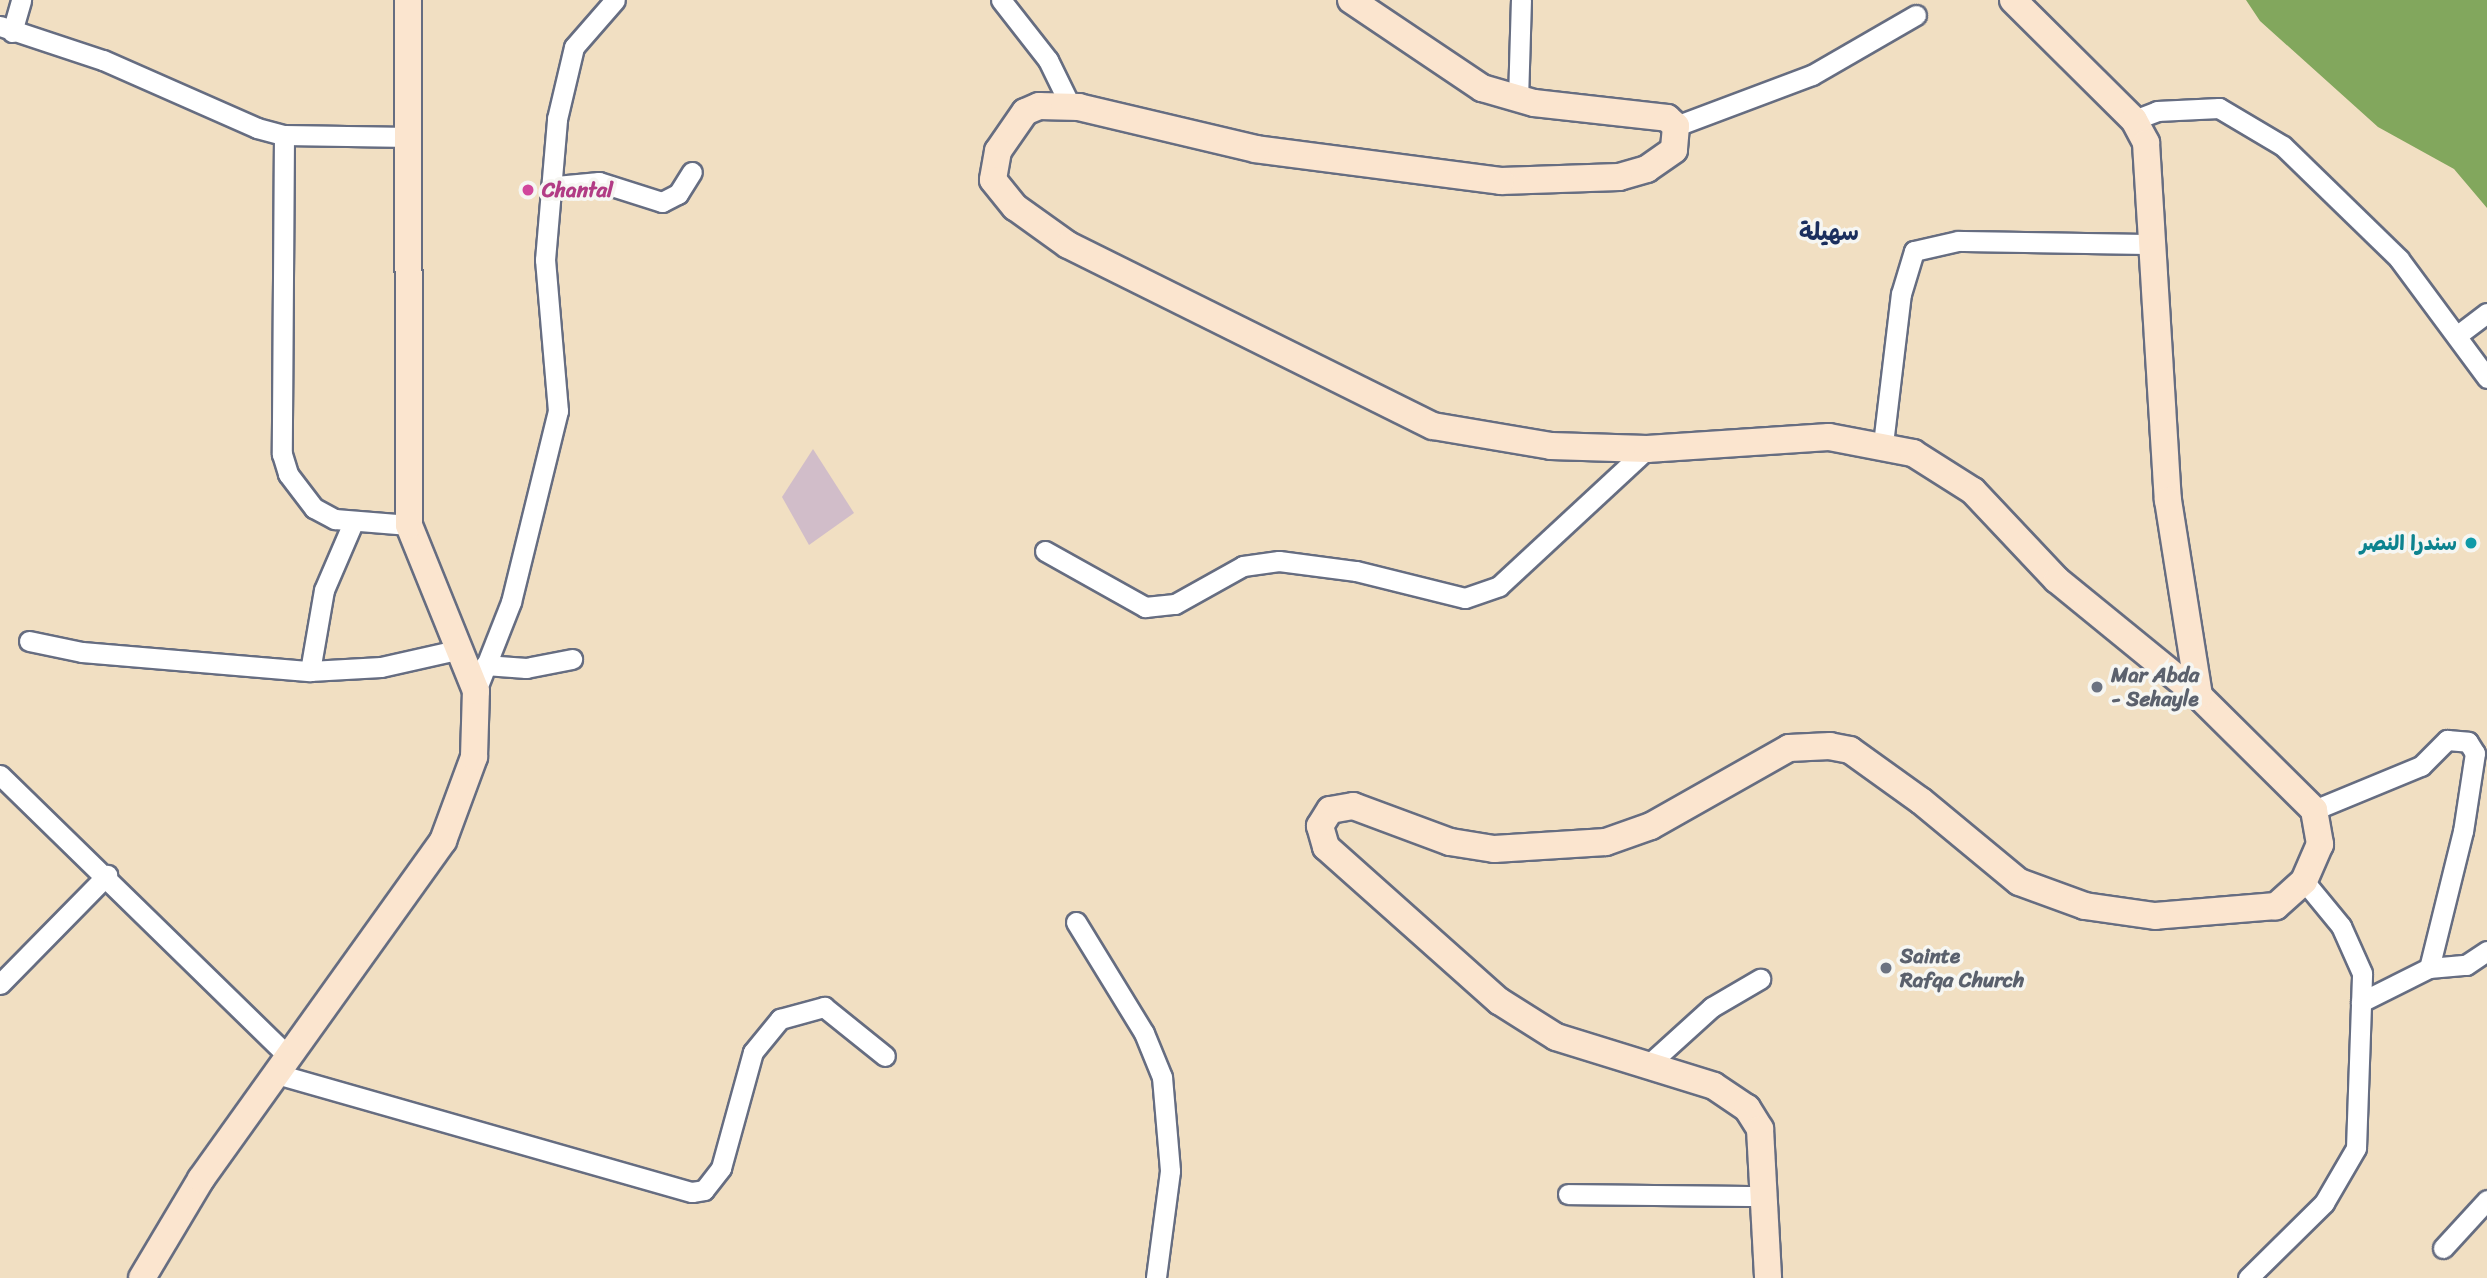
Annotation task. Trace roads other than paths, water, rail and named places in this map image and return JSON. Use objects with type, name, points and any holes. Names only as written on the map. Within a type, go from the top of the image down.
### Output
[{"type":"street","points":[[21,0],[6,29],[103,60],[229,119],[284,135],[410,137]]},
{"type":"street","points":[[408,0],[409,525],[476,691]]},
{"type":"street","points":[[142,1278],[201,1179],[443,841],[474,757],[476,691],[511,602],[558,411],[545,260],[556,186],[557,119],[574,47],[615,0]]},
{"type":"street","points":[[1001,0],[1048,60],[1071,107]]},
{"type":"street","points":[[1351,0],[1459,75],[1518,100],[1640,111],[1676,126],[1812,75],[1916,15]]},
{"type":"street","points":[[1518,100],[1521,0]]},
{"type":"street","points":[[2013,0],[2134,120],[2151,178],[2152,244],[2168,500],[2199,696]]},
{"type":"street","points":[[1676,126],[1674,150],[1647,169],[1619,177],[1527,182],[1256,149],[1071,107],[1038,106],[1025,112],[998,151],[993,180],[1015,207],[1068,245],[1433,426],[1518,442],[1647,449],[1829,437],[1883,444],[1913,453],[1973,491],[2057,580],[2199,696],[2314,810],[2320,844],[2304,881],[2276,906],[2233,914],[2155,916],[2054,899],[1991,865],[1921,801],[1850,750],[1830,746],[1789,748],[1651,826],[1606,842],[1494,849],[1450,842],[1353,806],[1339,805],[1324,817],[1321,837],[1334,856],[1499,1001],[1556,1037],[1714,1086],[1747,1108],[1760,1129],[1768,1278]]},
{"type":"street","points":[[2134,120],[2189,108],[2219,108],[2242,117],[2339,194],[2459,334],[2487,378]]},
{"type":"street","points":[[284,135],[282,454],[288,474],[314,508],[352,524],[409,525]]},
{"type":"street","points":[[556,186],[599,182],[662,202],[678,194],[692,172]]},
{"type":"street","points":[[1883,444],[1901,294],[1914,251],[1958,241],[2152,244]]},
{"type":"street","points":[[2459,334],[2487,313]]},
{"type":"street","points":[[1045,551],[1145,607],[1175,604],[1243,566],[1279,561],[1356,571],[1465,598],[1499,586],[1647,449]]},
{"type":"street","points":[[310,671],[324,590],[352,524]]},
{"type":"street","points":[[29,641],[82,652],[310,671],[381,667],[461,649]]},
{"type":"street","points":[[485,665],[526,668],[572,659]]},
{"type":"street","points":[[2314,810],[2421,766],[2447,740],[2468,742],[2474,753],[2463,831],[2429,968]]},
{"type":"street","points":[[0,775],[107,875],[283,1066],[692,1192],[704,1190],[721,1168],[753,1052],[780,1019],[824,1007],[885,1056]]},
{"type":"street","points":[[0,985],[107,875]]},
{"type":"street","points":[[2248,1278],[2324,1203],[2352,1163],[2362,973],[2353,949],[2304,881]]},
{"type":"street","points":[[1076,922],[1144,1033],[1162,1077],[1170,1171],[1156,1278]]},
{"type":"street","points":[[2361,1002],[2429,968],[2466,965],[2487,951]]},
{"type":"street","points":[[1648,1065],[1712,1007],[1760,979]]},
{"type":"street","points":[[1569,1194],[1763,1196]]},
{"type":"street","points":[[2443,1248],[2487,1200]]},
{"type":"place","name":"Chantal","points":[[528,190]]},
{"type":"place","name":"سندرا النصر","points":[[2471,543]]},
{"type":"place","name":"Mar Abda - Sehayle","points":[[2097,687]]},
{"type":"place","name":"Sainte Rafqa Church","points":[[1886,968]]},
{"type":"district","name":"سهيلة","points":[[1829,233]]}]
